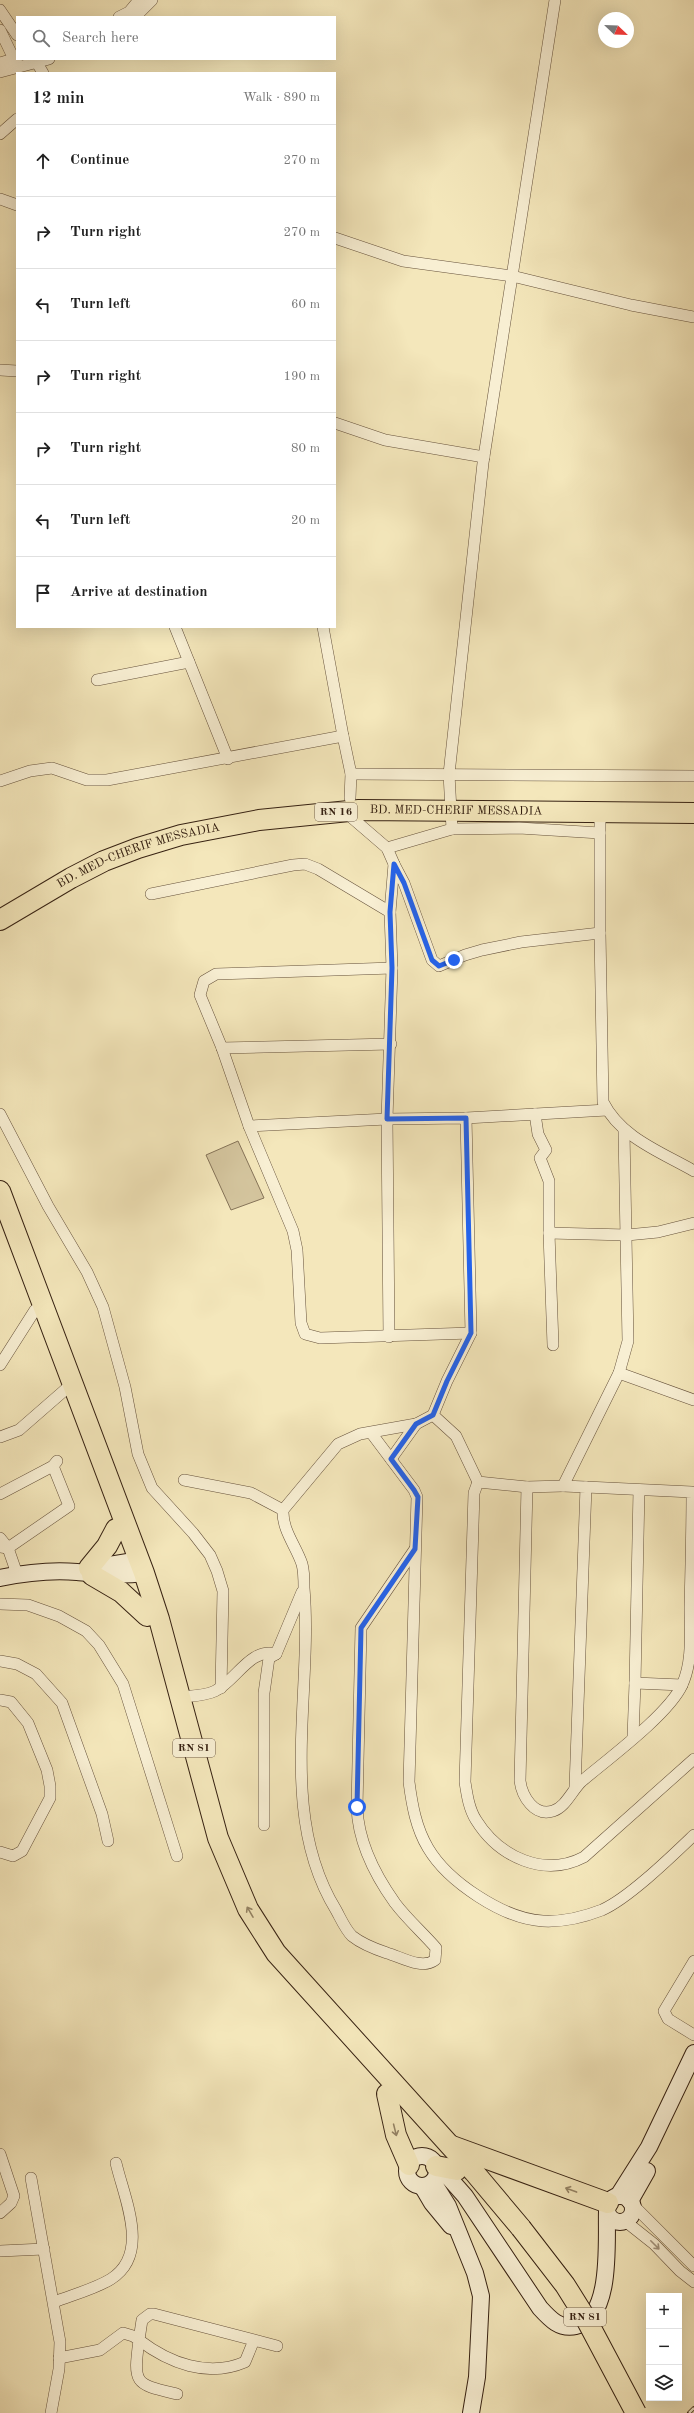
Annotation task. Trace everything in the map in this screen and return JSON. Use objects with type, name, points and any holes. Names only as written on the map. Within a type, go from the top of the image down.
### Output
[{"type":"highway","name":"BD. MED-CHERIF MESSADIA","points":[[450,813],[694,801]]},
{"type":"highway","name":"BD. MED-CHERIF MESSADIA","points":[[0,920],[71,878],[104,861],[138,848],[181,835],[223,826],[347,805]]},
{"type":"highway","name":"BD. MED-CHERIF MESSADIA","points":[[0,905],[76,862],[120,843],[221,816],[347,805],[450,813],[694,812]]},
{"type":"highway","name":"RN 81","points":[[0,1191],[136,1567],[180,1697],[218,1838],[237,1886],[261,1931],[276,1953],[450,2146],[517,2231],[565,2286],[585,2317],[636,2413]]},
{"type":"highway","name":"RN 81","points":[[0,1225],[66,1389],[116,1529],[136,1567],[147,1616],[219,1873],[238,1919],[265,1960],[279,1976],[456,2170],[517,2231],[571,2317],[623,2413]]},
{"type":"highway","points":[[116,1529],[107,1546],[86,1572],[121,1592],[147,1616]]},
{"type":"highway","points":[[387,2094],[396,2135],[409,2165]]},
{"type":"highway","points":[[450,2146],[619,2203]]},
{"type":"highway","points":[[433,2176],[456,2170]]},
{"type":"street","points":[[121,16],[129,12],[139,0]]},
{"type":"street","points":[[136,16],[152,0]]},
{"type":"street","points":[[450,813],[449,774],[484,457],[555,0]]},
{"type":"street","points":[[0,10],[16,34]]},
{"type":"street","points":[[0,30],[16,58],[0,63]]},
{"type":"street","points":[[0,72],[46,60]]},
{"type":"street","points":[[37,63],[42,72]]},
{"type":"street","points":[[0,134],[16,120]]},
{"type":"street","points":[[0,199],[16,205]]},
{"type":"street","points":[[336,238],[403,261],[512,276],[631,305],[694,317]]},
{"type":"street","points":[[0,370],[16,371]]},
{"type":"street","points":[[336,424],[385,440],[484,457]]},
{"type":"street","points":[[175,628],[228,759]]},
{"type":"street","points":[[323,628],[343,736],[352,774],[347,805],[387,848],[404,883],[432,960],[439,966],[464,955],[521,942],[600,933]]},
{"type":"street","points":[[97,680],[189,662]]},
{"type":"street","points":[[0,781],[30,771],[52,768],[87,780],[107,780],[228,759],[343,736]]},
{"type":"street","points":[[352,774],[694,776]]},
{"type":"street","points":[[600,812],[602,1094],[607,1110],[624,1132],[694,1171]]},
{"type":"street","points":[[387,848],[450,813],[519,828],[600,833]]},
{"type":"street","points":[[151,894],[293,865],[305,864],[318,869],[390,912]]},
{"type":"street","points":[[389,1337],[387,1119],[391,1044],[392,968],[390,912],[394,864]]},
{"type":"street","points":[[392,968],[216,974],[209,976],[200,987],[200,995],[222,1048],[249,1126],[293,1231],[297,1250],[301,1323],[305,1334],[320,1338],[389,1337],[471,1333]]},
{"type":"street","points":[[222,1048],[391,1044]]},
{"type":"street","points":[[249,1126],[387,1119],[466,1118],[607,1110]]},
{"type":"street","points":[[0,1114],[48,1206],[87,1272],[103,1307],[125,1387],[138,1454],[152,1488],[193,1533],[210,1555],[217,1571],[223,1591],[221,1688]]},
{"type":"street","points":[[535,1114],[538,1134],[546,1150],[540,1158],[549,1181],[548,1233],[553,1345]]},
{"type":"street","points":[[415,1549],[361,1628],[357,1807],[359,1829],[370,1860],[395,1903],[436,1948],[437,1957],[431,1964],[420,1964],[374,1948],[352,1936],[325,1893],[312,1860],[305,1825],[301,1768],[306,1639],[304,1588],[302,1565],[284,1524],[283,1510],[338,1444],[349,1438],[416,1424],[433,1415],[447,1381],[471,1333],[466,1118]]},
{"type":"street","points":[[563,1486],[619,1373],[628,1341],[624,1132]]},
{"type":"street","points":[[548,1233],[627,1235],[658,1232],[694,1223]]},
{"type":"street","points":[[0,1365],[35,1310]]},
{"type":"street","points":[[619,1373],[694,1400]]},
{"type":"street","points":[[0,1438],[19,1430],[66,1389]]},
{"type":"street","points":[[433,1415],[456,1436],[478,1482],[474,1493],[464,1782],[468,1800],[476,1820],[491,1840],[510,1854],[528,1862],[551,1867],[570,1865],[584,1857],[694,1759]]},
{"type":"street","points":[[391,1459],[416,1424]]},
{"type":"street","points":[[372,1434],[418,1497],[415,1549],[409,1782],[413,1810],[420,1832],[428,1849],[450,1875],[478,1898],[541,1921],[556,1921],[586,1916],[616,1903],[694,1835]]},
{"type":"street","points":[[0,1494],[55,1464],[69,1506],[4,1548]]},
{"type":"street","points":[[184,1480],[251,1493],[283,1510]]},
{"type":"street","points":[[478,1482],[527,1486],[563,1486],[639,1490],[693,1490],[689,1656],[682,1685],[665,1709],[575,1787],[561,1806],[548,1812],[542,1811],[526,1801],[520,1787],[527,1486]]},
{"type":"street","points":[[575,1787],[586,1487]]},
{"type":"street","points":[[633,1737],[639,1490]]},
{"type":"street","points":[[0,1538],[17,1574]]},
{"type":"street","points":[[0,1578],[17,1574],[86,1572],[136,1567]]},
{"type":"street","points":[[264,1825],[264,1693],[269,1658],[276,1654],[304,1588]]},
{"type":"street","points":[[0,1604],[28,1605],[59,1616],[86,1631],[99,1645],[123,1684],[178,1856]]},
{"type":"street","points":[[180,1697],[212,1692],[221,1688],[257,1655],[268,1652],[276,1654]]},
{"type":"street","points":[[0,1661],[17,1664],[36,1674],[50,1687],[62,1703],[102,1814],[108,1841]]},
{"type":"street","points":[[635,1683],[682,1685]]},
{"type":"street","points":[[0,1700],[11,1702],[28,1723],[47,1770],[50,1798],[22,1851],[12,1856],[0,1852]]},
{"type":"street","points":[[694,1961],[664,2011],[668,2019],[694,2035]]},
{"type":"street","points":[[471,2413],[477,2377],[481,2296],[457,2230],[432,2203],[433,2176],[434,2162],[426,2157],[416,2158],[409,2165],[410,2179],[433,2176],[469,2202],[540,2308],[560,2325],[570,2327],[582,2324],[589,2320],[595,2312],[602,2295],[606,2257],[619,2203],[649,2147],[694,2053]]},
{"type":"street","points":[[619,2203],[694,2079]]},
{"type":"street","points":[[0,2154],[14,2196],[11,2203],[0,2213]]},
{"type":"street","points":[[54,2302],[110,2280],[120,2272],[129,2259],[134,2237],[116,2163]]},
{"type":"street","points":[[31,2178],[60,2342],[51,2413]]},
{"type":"street","points":[[457,2230],[462,2210],[469,2202]]},
{"type":"street","points":[[606,2257],[623,2221],[632,2212],[619,2203]]},
{"type":"street","points":[[619,2203],[694,2266]]},
{"type":"street","points":[[623,2221],[654,2244],[680,2271],[694,2282]]},
{"type":"street","points":[[0,2251],[44,2249]]},
{"type":"street","points":[[178,2394],[148,2387],[139,2380],[136,2369],[142,2320],[150,2314],[277,2346]]},
{"type":"street","points":[[59,2358],[100,2350],[123,2333],[133,2336],[170,2360],[214,2370],[245,2362],[254,2340]]},
{"type":"shaded area","points":[[238,1141],[264,1198],[231,1210],[206,1155]]},
{"type":"railway","points":[[689,2413],[694,2408]]},
{"type":"route","points":[[357,1807],[361,1628],[369,1614],[415,1549],[418,1497],[391,1459],[416,1424],[433,1415],[447,1381],[471,1333],[466,1118],[387,1119],[391,1044],[392,968],[390,912],[394,864],[404,883],[432,960],[439,966],[444,966],[454,960]]}]
